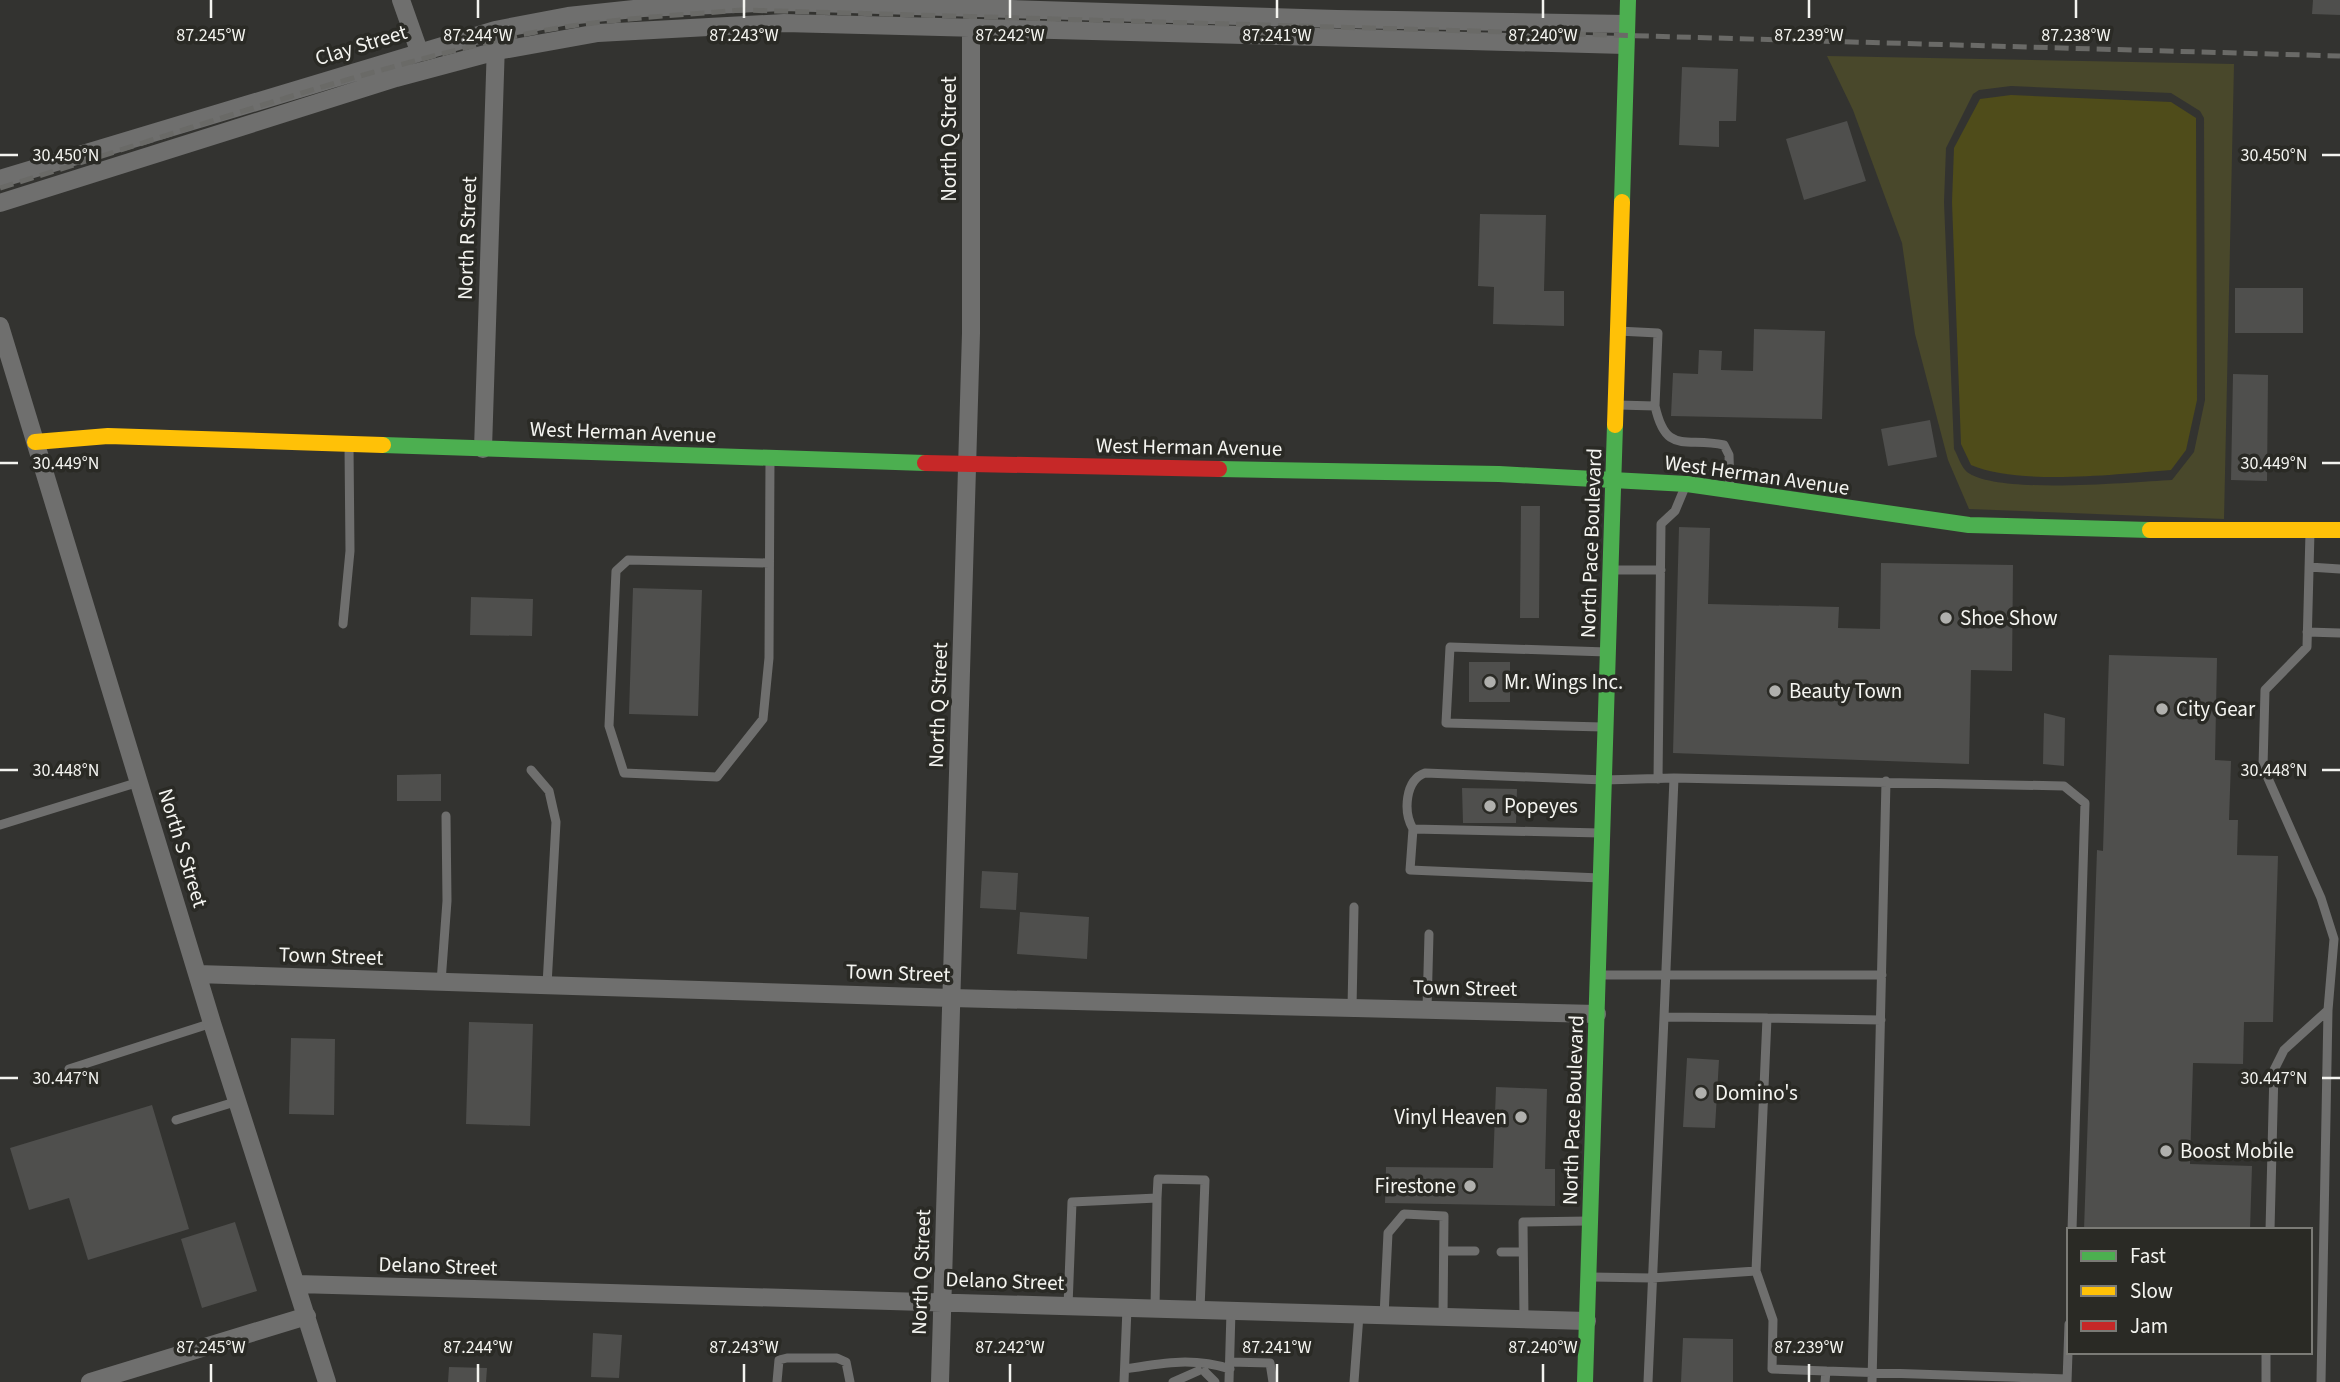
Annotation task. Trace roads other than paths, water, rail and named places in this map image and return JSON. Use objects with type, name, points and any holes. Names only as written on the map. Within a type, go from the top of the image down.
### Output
[{"type":"street","points":[[401,0],[419,51]]},
{"type":"street","name":"North Pace Boulevard","points":[[1585,1382],[1628,0]]},
{"type":"street","name":"Clay Street","points":[[0,179],[419,51],[495,30],[568,16],[734,2],[981,4],[1626,24]]},
{"type":"street","name":"Clay Street","points":[[0,203],[396,78],[496,51],[598,33],[704,25],[784,23],[1625,46]]},
{"type":"street","name":"North Q Street","points":[[940,1382],[967,464],[973,154],[971,29]]},
{"type":"street","name":"North R Street","points":[[483,449],[495,30]]},
{"type":"street","name":"North S Street","points":[[0,326],[212,1023],[327,1382]]},
{"type":"street","name":"West Herman Avenue","points":[[35,442],[108,436],[967,464],[1499,474],[1687,484],[1905,518],[1969,525],[2124,530],[2340,530]]},
{"type":"street","name":"Town Street","points":[[197,974],[952,998],[1597,1014]]},
{"type":"street","name":"Delano Street","points":[[296,1284],[1587,1321]]},
{"type":"street","points":[[90,1382],[307,1316]]},
{"type":"lane","points":[[1618,331],[1658,333],[1655,406],[1660,429],[1674,440],[1724,444],[1729,455],[1731,489]]},
{"type":"lane","points":[[1616,405],[1655,406]]},
{"type":"lane","points":[[343,624],[349,551],[349,444]]},
{"type":"lane","points":[[769,457],[769,563],[769,658],[763,719],[717,778],[624,774],[609,726],[616,570],[628,560],[769,563]]},
{"type":"lane","points":[[1658,779],[1661,524],[1675,511],[1687,484]]},
{"type":"lane","points":[[2310,529],[2307,647],[2265,690],[2263,767],[2321,898],[2334,939],[2328,1010],[2321,1382]]},
{"type":"lane","points":[[2309,568],[2340,569]]},
{"type":"lane","points":[[1611,570],[1661,570]]},
{"type":"lane","points":[[2307,632],[2340,633]]},
{"type":"lane","points":[[1606,727],[1446,723],[1450,648],[1608,652]]},
{"type":"lane","points":[[531,770],[549,791],[556,822],[547,985]]},
{"type":"lane","points":[[1601,878],[1410,870],[1413,829],[1408,818],[1409,785],[1416,776],[1425,773],[1604,780],[1674,778],[2064,786],[2085,803],[2072,1228]]},
{"type":"lane","points":[[1648,1382],[1674,778]]},
{"type":"lane","points":[[1872,1377],[1886,781]]},
{"type":"lane","points":[[0,825],[139,782]]},
{"type":"lane","points":[[441,982],[447,901],[446,816]]},
{"type":"lane","points":[[1413,829],[1603,833]]},
{"type":"lane","points":[[1352,1008],[1354,907]]},
{"type":"lane","points":[[1427,1009],[1429,934]]},
{"type":"lane","points":[[1599,975],[1882,975]]},
{"type":"lane","points":[[2270,1228],[2274,1070],[2284,1050],[2328,1010]]},
{"type":"lane","points":[[1664,1017],[1881,1020]]},
{"type":"lane","points":[[1767,1018],[1756,1270],[1773,1320],[1772,1369],[1826,1371],[1872,1377],[2067,1381],[2068,1354]]},
{"type":"lane","points":[[69,1069],[212,1023]]},
{"type":"lane","points":[[176,1120],[238,1101]]},
{"type":"lane","points":[[1155,1308],[1158,1179],[1205,1180],[1200,1310]]},
{"type":"lane","points":[[1068,1306],[1072,1202],[1157,1198]]},
{"type":"lane","points":[[1384,1316],[1388,1233],[1404,1214],[1444,1216],[1443,1317]]},
{"type":"lane","points":[[1524,1320],[1523,1222],[1591,1221]]},
{"type":"lane","points":[[1445,1251],[1475,1251]]},
{"type":"lane","points":[[1501,1252],[1523,1252]]},
{"type":"lane","points":[[1589,1277],[1652,1278],[1756,1270]]},
{"type":"lane","points":[[1124,1382],[1127,1308]]},
{"type":"lane","points":[[1229,1382],[1231,1311]]},
{"type":"lane","points":[[1354,1382],[1359,1315]]},
{"type":"lane","points":[[2266,1354],[2266,1382]]},
{"type":"lane","points":[[777,1382],[779,1360],[838,1358],[846,1362],[850,1382]]},
{"type":"lane","points":[[1125,1369],[1175,1361],[1205,1361],[1230,1365],[1269,1363],[1273,1370],[1273,1382]]},
{"type":"lane","points":[[1172,1382],[1202,1371],[1215,1382]]},
{"type":"lane","points":[[1825,1382],[1826,1371]]},
{"type":"railway","points":[[0,188],[327,85],[460,49],[580,25],[742,10],[2340,56]]},
{"type":"place","name":"Shoe Show","points":[[1946,618]]},
{"type":"place","name":"Mr. Wings Inc.","points":[[1490,682]]},
{"type":"place","name":"Beauty Town","points":[[1775,691]]},
{"type":"place","name":"City Gear","points":[[2162,709]]},
{"type":"place","name":"Popeyes","points":[[1490,806]]},
{"type":"place","name":"Domino's","points":[[1701,1093]]},
{"type":"place","name":"Vinyl Heaven","points":[[1521,1117]]},
{"type":"place","name":"Boost Mobile","points":[[2166,1151]]},
{"type":"place","name":"Firestone","points":[[1470,1186]]}]
